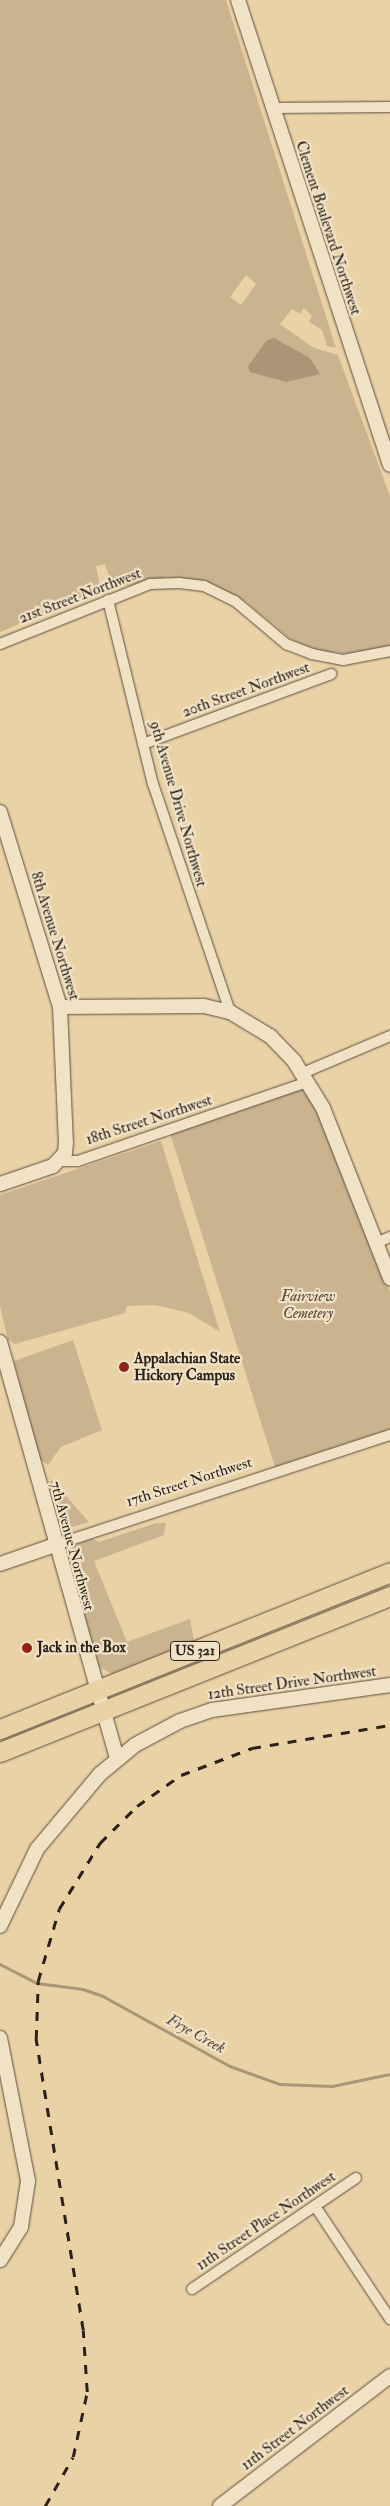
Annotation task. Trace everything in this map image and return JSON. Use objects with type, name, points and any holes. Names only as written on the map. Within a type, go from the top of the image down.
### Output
[{"type":"highway","name":"US 321","points":[[0,1728],[390,1572]]},
{"type":"highway","name":"US 321","points":[[0,1752],[390,1596]]},
{"type":"street","name":"Clement Boulevard Northwest","points":[[238,0],[390,466]]},
{"type":"street","points":[[273,108],[390,107]]},
{"type":"street","name":"21st Street Northwest","points":[[0,644],[150,584],[204,586],[235,601],[286,644],[312,654],[343,660],[390,651]]},
{"type":"street","name":"9th Avenue Drive Northwest","points":[[108,600],[143,744],[230,1012]]},
{"type":"street","name":"20th Street Northwest","points":[[143,744],[331,674]]},
{"type":"street","name":"8th Avenue Northwest","points":[[0,812],[60,1007],[66,1142],[60,1161]]},
{"type":"street","points":[[60,1007],[173,1003],[230,1012],[270,1036],[305,1077],[390,1278]]},
{"type":"street","name":"18th Street Northwest","points":[[0,1184],[60,1161],[78,1161],[305,1077],[390,1036]]},
{"type":"street","points":[[376,1243],[390,1237]]},
{"type":"street","name":"7th Avenue Northwest","points":[[0,1342],[5,1379],[117,1758]]},
{"type":"street","name":"17th Street Northwest","points":[[0,1564],[390,1435]]},
{"type":"street","name":"12th Street Drive Northwest","points":[[0,1926],[38,1849],[117,1758],[155,1733],[212,1710],[390,1685]]},
{"type":"street","points":[[0,2038],[28,2181],[21,2227],[0,2260]]},
{"type":"street","name":"11th Street Place Northwest","points":[[192,2288],[356,2178]]},
{"type":"street","points":[[315,2206],[390,2319]]},
{"type":"street","name":"11th Street Northwest","points":[[220,2506],[390,2376]]},
{"type":"green space","points":[[0,0],[226,0],[336,348],[327,346],[322,330],[309,322],[312,316],[304,308],[300,314],[292,309],[280,324],[314,348],[338,355],[390,496],[390,646],[351,654],[320,651],[291,639],[245,601],[213,585],[167,577],[113,589],[105,564],[96,566],[100,586],[96,592],[0,632]],"holes":[[[246,275],[256,284],[241,305],[230,297]]]},
{"type":"green space","name":"Fairview Cemetery","points":[[307,1086],[390,1292],[390,1429],[275,1467],[170,1133]]},
{"type":"green space","points":[[161,1141],[220,1332],[189,1313],[155,1305],[127,1306],[125,1313],[15,1344],[8,1340],[0,1306],[0,1195]]},
{"type":"green space","points":[[73,1340],[102,1430],[61,1447],[48,1465],[39,1459],[14,1361]]},
{"type":"green space","points":[[52,1480],[89,1522],[61,1530],[47,1485]]},
{"type":"green space","points":[[156,1523],[166,1523],[164,1535],[94,1561],[127,1642],[190,1619],[194,1642],[112,1674],[99,1667],[68,1554],[75,1544],[91,1538],[99,1542]]},
{"type":"shaded area","points":[[274,338],[310,358],[320,374],[286,382],[250,372],[248,366],[266,341]]},
{"type":"waterway","name":"Frye Creek","points":[[0,1964],[37,1983],[83,1989],[103,1996],[230,2066],[280,2084],[332,2086],[390,2074]]},
{"type":"railway","points":[[45,2506],[73,2457],[87,2392],[83,2330],[36,2039],[38,1981],[59,1909],[100,1843],[137,1806],[181,1775],[252,1748],[390,1725]]},
{"type":"place","name":"Appalachian State Hickory Campus","points":[[124,1367]]},
{"type":"place","name":"Jack in the Box","points":[[27,1648]]}]
